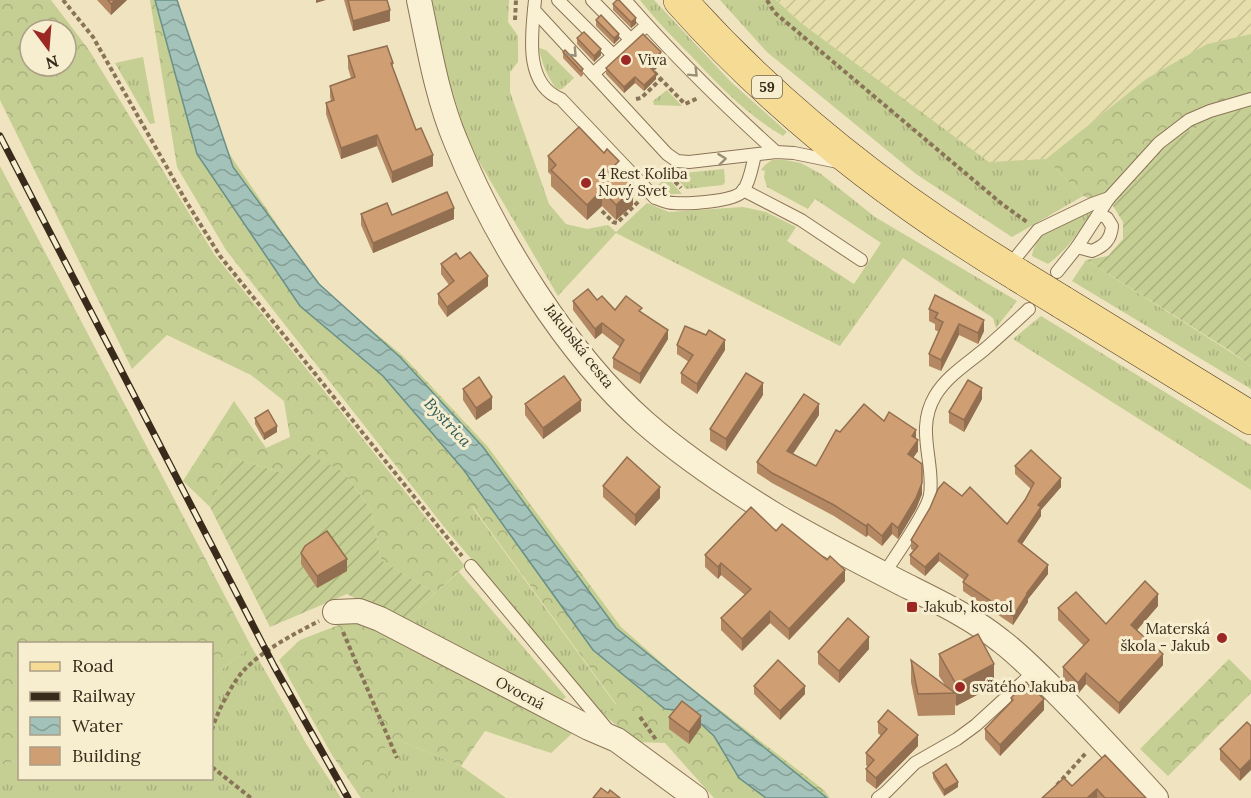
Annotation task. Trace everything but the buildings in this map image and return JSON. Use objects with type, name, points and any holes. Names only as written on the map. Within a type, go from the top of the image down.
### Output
[{"type":"main road","name":"59","points":[[680,0],[751,73],[860,167],[917,209],[1013,272],[1060,287],[1251,418]]},
{"type":"street","name":"Jakubská cesta","points":[[419,0],[433,70],[455,141],[494,223],[546,305],[585,358],[644,422],[731,487],[780,518],[965,615],[1002,641],[1101,737],[1156,798]]},
{"type":"street","name":"Ovocná","points":[[335,612],[359,611],[380,619],[589,728],[617,740],[696,798]]},
{"type":"lane","points":[[558,0],[614,56]]},
{"type":"lane","points":[[592,0],[631,40]]},
{"type":"lane","points":[[625,0],[742,122],[776,152]]},
{"type":"lane","points":[[534,5],[593,74],[667,154],[677,161],[689,162],[776,152],[794,153],[860,167]]},
{"type":"lane","points":[[534,5],[531,42],[534,65],[543,84],[552,96],[561,99],[656,198],[677,204],[728,199],[736,196],[743,190],[755,155]]},
{"type":"lane","points":[[593,74],[647,25]]},
{"type":"lane","points":[[1060,287],[1077,247],[1109,198],[1159,142],[1190,120],[1210,111],[1251,99]]},
{"type":"lane","points":[[743,190],[801,220],[861,260]]},
{"type":"lane","points":[[1013,272],[1038,230],[1109,198]]},
{"type":"lane","points":[[1077,247],[1092,251],[1109,240],[1112,226],[1107,218],[1099,214]]},
{"type":"lane","points":[[884,574],[925,508],[930,495],[926,436],[929,412],[935,397],[946,381],[1029,309]]},
{"type":"lane","points":[[471,566],[617,740]]},
{"type":"lane","points":[[878,798],[915,763],[957,739],[976,725],[1035,671]]},
{"type":"path","points":[[63,0],[93,37],[186,201],[220,256],[471,566]]},
{"type":"path","points":[[767,0],[774,12],[1002,204],[1038,230]]},
{"type":"path","points":[[627,99],[641,98],[661,79]]},
{"type":"path","points":[[603,211],[613,222],[617,223],[638,202],[640,197]]},
{"type":"path","points":[[213,725],[215,716],[244,670],[300,631],[335,612],[397,758]]},
{"type":"path","points":[[1052,789],[1101,737]]},
{"type":"path","points":[[213,768],[251,798]]},
{"type":"shaded area","points":[[776,0],[1251,0],[1251,34],[1207,44],[1146,79],[1046,159],[989,162],[801,23]]},
{"type":"green space","points":[[0,0],[51,0],[65,18],[18,18],[18,78],[78,78],[78,36],[214,254],[465,566],[435,593],[381,560],[371,510],[344,472],[283,473],[233,458],[210,507],[183,481],[234,401],[266,448],[290,437],[284,401],[251,375],[167,335],[132,369],[0,100]]},
{"type":"green space","points":[[150,0],[177,0],[203,115],[319,286],[403,356],[488,447],[621,627],[680,679],[824,790],[830,798],[714,798],[665,743],[637,742],[604,715],[616,704],[473,507],[445,528],[226,250],[177,167]]},
{"type":"green space","points":[[432,0],[509,0],[508,22],[518,36],[518,62],[510,72],[510,92],[549,204],[566,224],[587,229],[608,225],[616,232],[647,203],[669,212],[743,207],[766,212],[796,227],[787,241],[854,284],[881,243],[815,199],[808,209],[767,187],[765,171],[761,170],[772,160],[785,160],[801,163],[821,174],[875,217],[1017,301],[996,328],[993,318],[903,258],[840,346],[616,233],[558,296],[477,158],[465,131],[446,71]]},
{"type":"green space","points":[[640,0],[654,0],[731,82],[787,132],[783,136],[737,102]]},
{"type":"green space","points":[[720,0],[776,0],[801,23],[989,162],[1046,159],[1083,196],[1012,237],[916,174],[767,52]]},
{"type":"green space","points":[[1251,34],[1251,105],[1175,137],[1113,206],[1083,196],[1046,159],[1146,79],[1207,44]]},
{"type":"green space","points":[[539,48],[546,50],[574,78],[562,89],[557,90],[550,80]]},
{"type":"green space","points":[[143,57],[155,123],[150,124],[115,63]]},
{"type":"green space","points":[[667,90],[682,106],[654,105],[653,101]]},
{"type":"green space","points":[[1251,105],[1251,366],[1086,260],[1108,256],[1123,239],[1123,222],[1113,206],[1175,137]]},
{"type":"green space","points":[[0,166],[251,646],[213,676],[213,642],[18,642],[18,760],[0,765]]},
{"type":"green space","points":[[724,169],[725,182],[723,185],[686,189],[673,174]]},
{"type":"green space","points":[[667,177],[682,194],[669,194],[656,187]]},
{"type":"green space","points":[[1088,212],[1092,213],[1077,234],[1048,264],[1032,256],[1034,247],[1046,233]]},
{"type":"green space","points":[[1086,260],[1251,366],[1251,389],[1072,281]]},
{"type":"green space","points":[[1041,316],[1251,445],[1251,490],[1013,339]]},
{"type":"green space","points":[[306,453],[344,472],[371,510],[381,560],[435,593],[402,622],[347,594],[270,627],[210,507],[233,458],[283,473]]},
{"type":"green space","points":[[472,507],[616,705],[604,715],[445,528]]},
{"type":"green space","points":[[459,572],[566,697],[560,702],[402,622]]},
{"type":"green space","points":[[349,621],[371,626],[577,729],[551,753],[485,731],[461,766],[396,739],[378,754],[399,798],[361,798],[332,755],[279,660],[300,640]]},
{"type":"green space","points":[[251,646],[307,745],[341,798],[0,798],[0,765],[18,760],[18,780],[213,780],[213,676]]},
{"type":"green space","points":[[1229,659],[1251,681],[1251,693],[1168,776],[1140,749]]},
{"type":"green space","points":[[396,739],[461,766],[506,798],[399,798],[377,754]]},
{"type":"water","name":"Bystrica","points":[[155,0],[177,0],[233,167],[319,284],[400,357],[483,447],[616,628],[827,798],[766,798],[739,778],[714,736],[687,711],[665,709],[593,650],[463,469],[383,376],[300,306],[197,154]]},
{"type":"railway","points":[[0,136],[274,666],[348,798]]},
{"type":"place","name":"Viva","points":[[626,60]]},
{"type":"place","name":"4 Rest Koliba Nový Svet","points":[[586,183]]},
{"type":"place","name":"Jakub, kostol","points":[[912,607]]},
{"type":"place","name":"Materská škola - Jakub","points":[[1222,638]]},
{"type":"place","name":"svätého Jakuba","points":[[960,687]]}]
